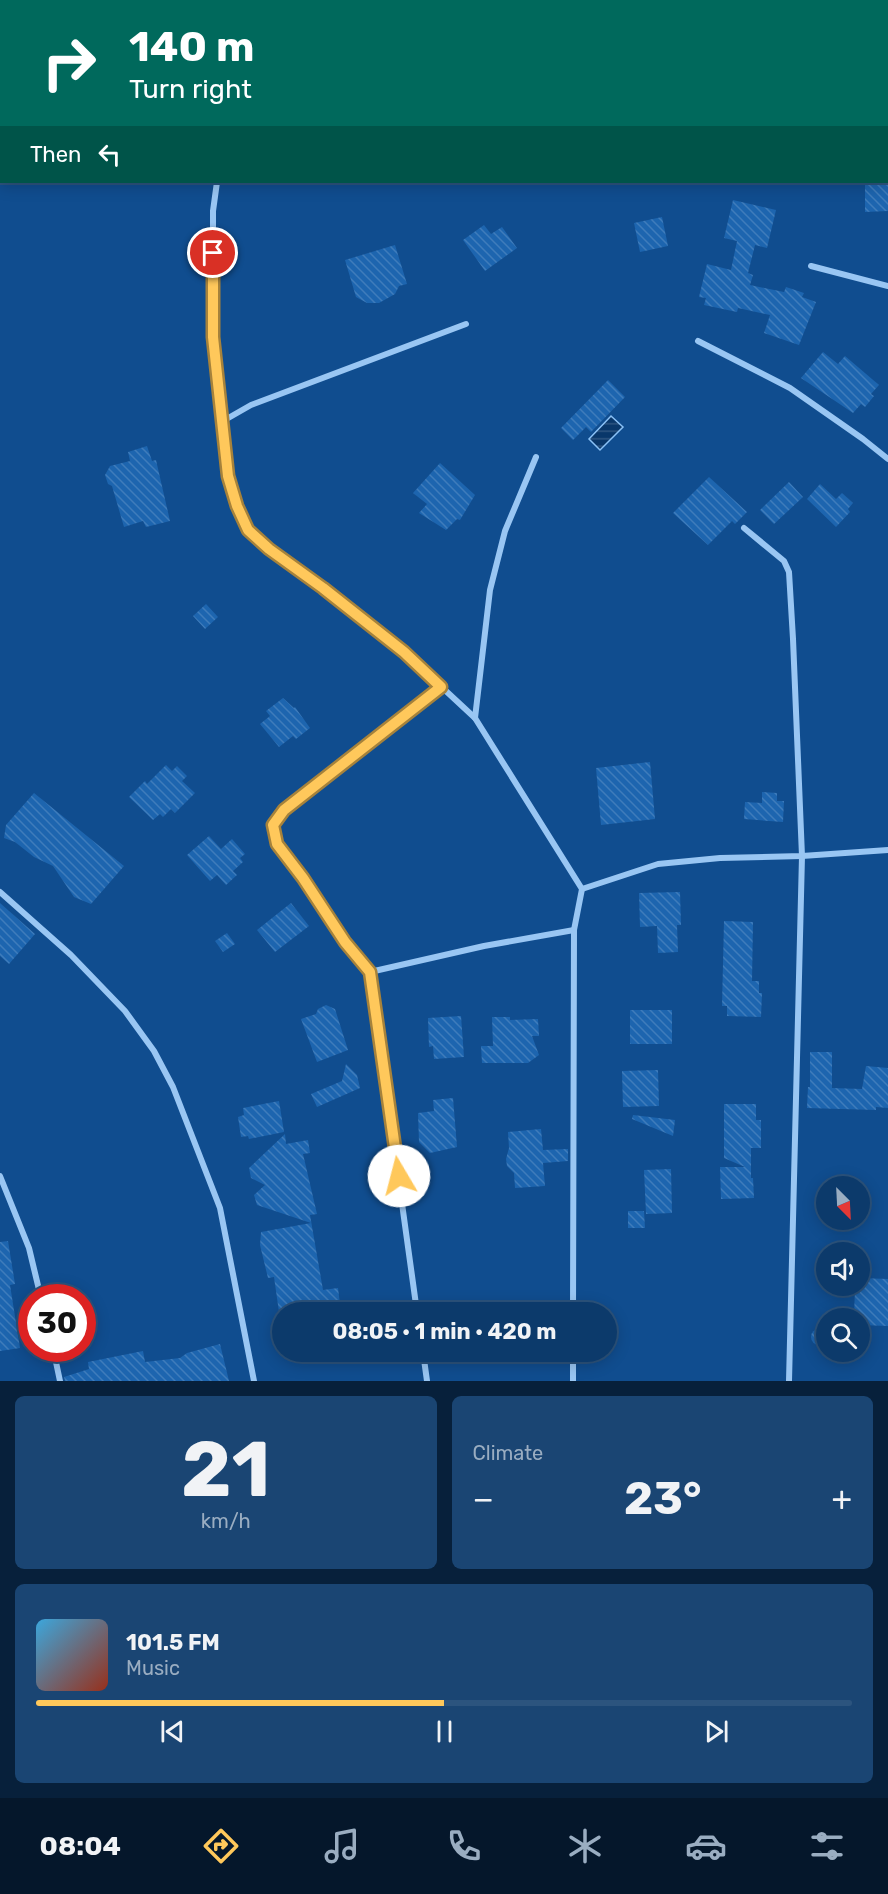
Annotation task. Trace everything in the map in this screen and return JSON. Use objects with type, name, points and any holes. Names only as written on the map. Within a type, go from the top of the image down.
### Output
[{"type":"street","points":[[217,183],[213,211],[213,337],[228,476],[237,506],[248,530],[269,549],[404,652],[475,718],[582,890],[574,930],[573,1302]]},
{"type":"street","points":[[811,266],[888,286]]},
{"type":"street","points":[[223,421],[251,405],[466,324]]},
{"type":"street","points":[[698,342],[790,388],[888,459]]},
{"type":"street","points":[[475,718],[490,590],[505,531],[536,457]]},
{"type":"street","points":[[744,528],[784,561],[789,572],[802,856],[789,1381]]},
{"type":"street","points":[[416,1302],[370,972],[345,942],[303,878],[277,844],[273,825],[284,810],[441,687]]},
{"type":"street","points":[[582,890],[658,864],[720,858],[802,856],[888,850]]},
{"type":"street","points":[[0,892],[71,955],[125,1011],[154,1051],[173,1087],[220,1208],[254,1381]]},
{"type":"street","points":[[370,972],[484,946],[574,930]]},
{"type":"street","points":[[0,1176],[29,1248],[38,1284]]},
{"type":"street","points":[[56,1362],[60,1381]]},
{"type":"street","points":[[424,1362],[427,1381]]},
{"type":"street","points":[[573,1362],[573,1381]]},
{"type":"water","points":[[611,416],[623,427],[600,450],[589,439]]},
{"type":"building","points":[[865,183],[888,183],[888,211],[865,212]]},
{"type":"building","points":[[733,200],[776,210],[767,248],[755,245],[748,273],[753,275],[750,285],[784,292],[786,287],[804,293],[802,297],[816,302],[799,345],[764,333],[770,315],[738,308],[737,312],[704,305],[706,298],[699,297],[707,264],[731,270],[737,241],[724,238]]},
{"type":"building","points":[[662,217],[668,246],[640,252],[634,223]]},
{"type":"building","points":[[484,225],[491,234],[502,227],[517,248],[485,271],[463,240]]},
{"type":"building","points":[[395,245],[407,284],[399,286],[395,294],[379,303],[367,303],[356,297],[345,260]]},
{"type":"building","points":[[823,352],[838,364],[845,356],[879,385],[871,394],[874,396],[865,407],[861,404],[853,413],[801,378]]},
{"type":"building","points":[[608,380],[625,397],[591,432],[586,427],[573,440],[561,428]]},
{"type":"building","points":[[147,446],[152,461],[156,460],[170,521],[146,527],[143,521],[124,527],[112,486],[108,484],[105,475],[110,466],[130,461],[128,452]]},
{"type":"building","points":[[440,463],[475,495],[460,520],[457,519],[446,530],[419,513],[427,504],[413,493]]},
{"type":"building","points":[[709,477],[747,512],[735,524],[732,521],[708,545],[673,513]]},
{"type":"building","points":[[789,482],[803,497],[774,524],[760,510]]},
{"type":"building","points":[[820,484],[836,499],[842,493],[853,503],[848,509],[850,512],[836,527],[807,499]]},
{"type":"building","points":[[206,604],[218,617],[205,629],[193,616]]},
{"type":"building","points":[[283,698],[295,707],[310,728],[296,739],[293,736],[279,747],[260,724],[270,716],[266,711]]},
{"type":"building","points":[[650,762],[655,819],[601,825],[596,768]]},
{"type":"building","points":[[166,765],[172,771],[177,766],[187,776],[182,781],[195,793],[175,813],[171,809],[163,817],[160,814],[153,820],[129,797],[145,781],[147,784]]},
{"type":"building","points":[[762,792],[777,793],[777,801],[784,801],[783,822],[744,819],[745,802],[762,803]]},
{"type":"building","points":[[34,793],[124,866],[91,904],[74,897],[53,866],[34,857],[15,842],[4,838],[6,825]]},
{"type":"building","points":[[209,836],[221,849],[232,839],[245,854],[240,858],[243,862],[233,871],[237,875],[226,885],[217,875],[210,881],[187,855]]},
{"type":"building","points":[[680,892],[681,925],[677,925],[678,952],[658,953],[657,926],[640,927],[639,893]]},
{"type":"building","points":[[0,903],[35,934],[9,964],[0,956]]},
{"type":"building","points":[[291,903],[309,926],[275,952],[257,930]]},
{"type":"building","points":[[724,921],[753,922],[752,981],[759,981],[759,993],[762,993],[761,1017],[727,1016],[727,1006],[722,1006]]},
{"type":"building","points":[[227,933],[235,944],[223,952],[215,941]]},
{"type":"building","points":[[326,1005],[335,1009],[348,1050],[317,1062],[301,1019],[316,1014],[318,1009]]},
{"type":"building","points":[[630,1010],[672,1010],[672,1044],[630,1044]]},
{"type":"building","points":[[461,1016],[464,1057],[434,1059],[433,1046],[429,1047],[428,1018]]},
{"type":"building","points":[[492,1017],[510,1017],[510,1020],[538,1019],[539,1036],[532,1036],[539,1055],[528,1063],[482,1063],[481,1046],[493,1046]]},
{"type":"building","points":[[810,1052],[832,1052],[832,1088],[862,1089],[866,1066],[888,1068],[888,1108],[876,1107],[876,1110],[807,1108],[808,1087],[810,1087]]},
{"type":"building","points":[[346,1064],[357,1075],[360,1088],[317,1107],[311,1094],[342,1081]]},
{"type":"building","points":[[658,1070],[659,1106],[623,1107],[622,1071]]},
{"type":"building","points":[[453,1098],[457,1147],[430,1153],[419,1142],[418,1113],[434,1111],[433,1100]]},
{"type":"building","points":[[279,1101],[284,1132],[249,1139],[248,1136],[241,1137],[238,1117],[244,1115],[243,1108]]},
{"type":"building","points":[[724,1104],[756,1104],[756,1120],[761,1120],[761,1148],[751,1148],[754,1198],[721,1199],[720,1167],[745,1167],[724,1158]]},
{"type":"building","points":[[633,1115],[675,1120],[673,1136],[632,1119]]},
{"type":"building","points":[[541,1129],[543,1150],[568,1149],[568,1161],[543,1163],[545,1186],[515,1188],[514,1173],[507,1166],[506,1159],[509,1148],[508,1132]]},
{"type":"building","points":[[285,1134],[286,1144],[308,1140],[310,1153],[303,1154],[317,1214],[310,1215],[323,1290],[338,1288],[340,1302],[278,1302],[274,1277],[268,1278],[260,1245],[261,1232],[311,1223],[257,1205],[254,1195],[265,1185],[251,1178],[249,1168]]},
{"type":"building","points":[[671,1169],[672,1213],[646,1214],[644,1170]]},
{"type":"building","points":[[628,1211],[644,1211],[645,1228],[628,1228]]},
{"type":"building","points":[[8,1241],[15,1284],[10,1285],[18,1348],[0,1351],[0,1242]]},
{"type":"building","points":[[870,1278],[888,1279],[888,1326],[870,1325],[870,1308],[854,1308],[855,1296],[870,1296]]},
{"type":"building","points":[[816,1329],[816,1345],[811,1340],[813,1331]]},
{"type":"building","points":[[220,1344],[229,1381],[65,1381],[64,1377],[89,1369],[88,1362],[143,1351],[145,1362],[180,1358],[187,1353]]},
{"type":"route","points":[[213,253],[213,337],[228,476],[237,506],[248,530],[269,549],[404,652],[441,687],[284,810],[273,825],[273,836],[277,844],[303,878],[345,942],[370,972],[399,1176]]}]
